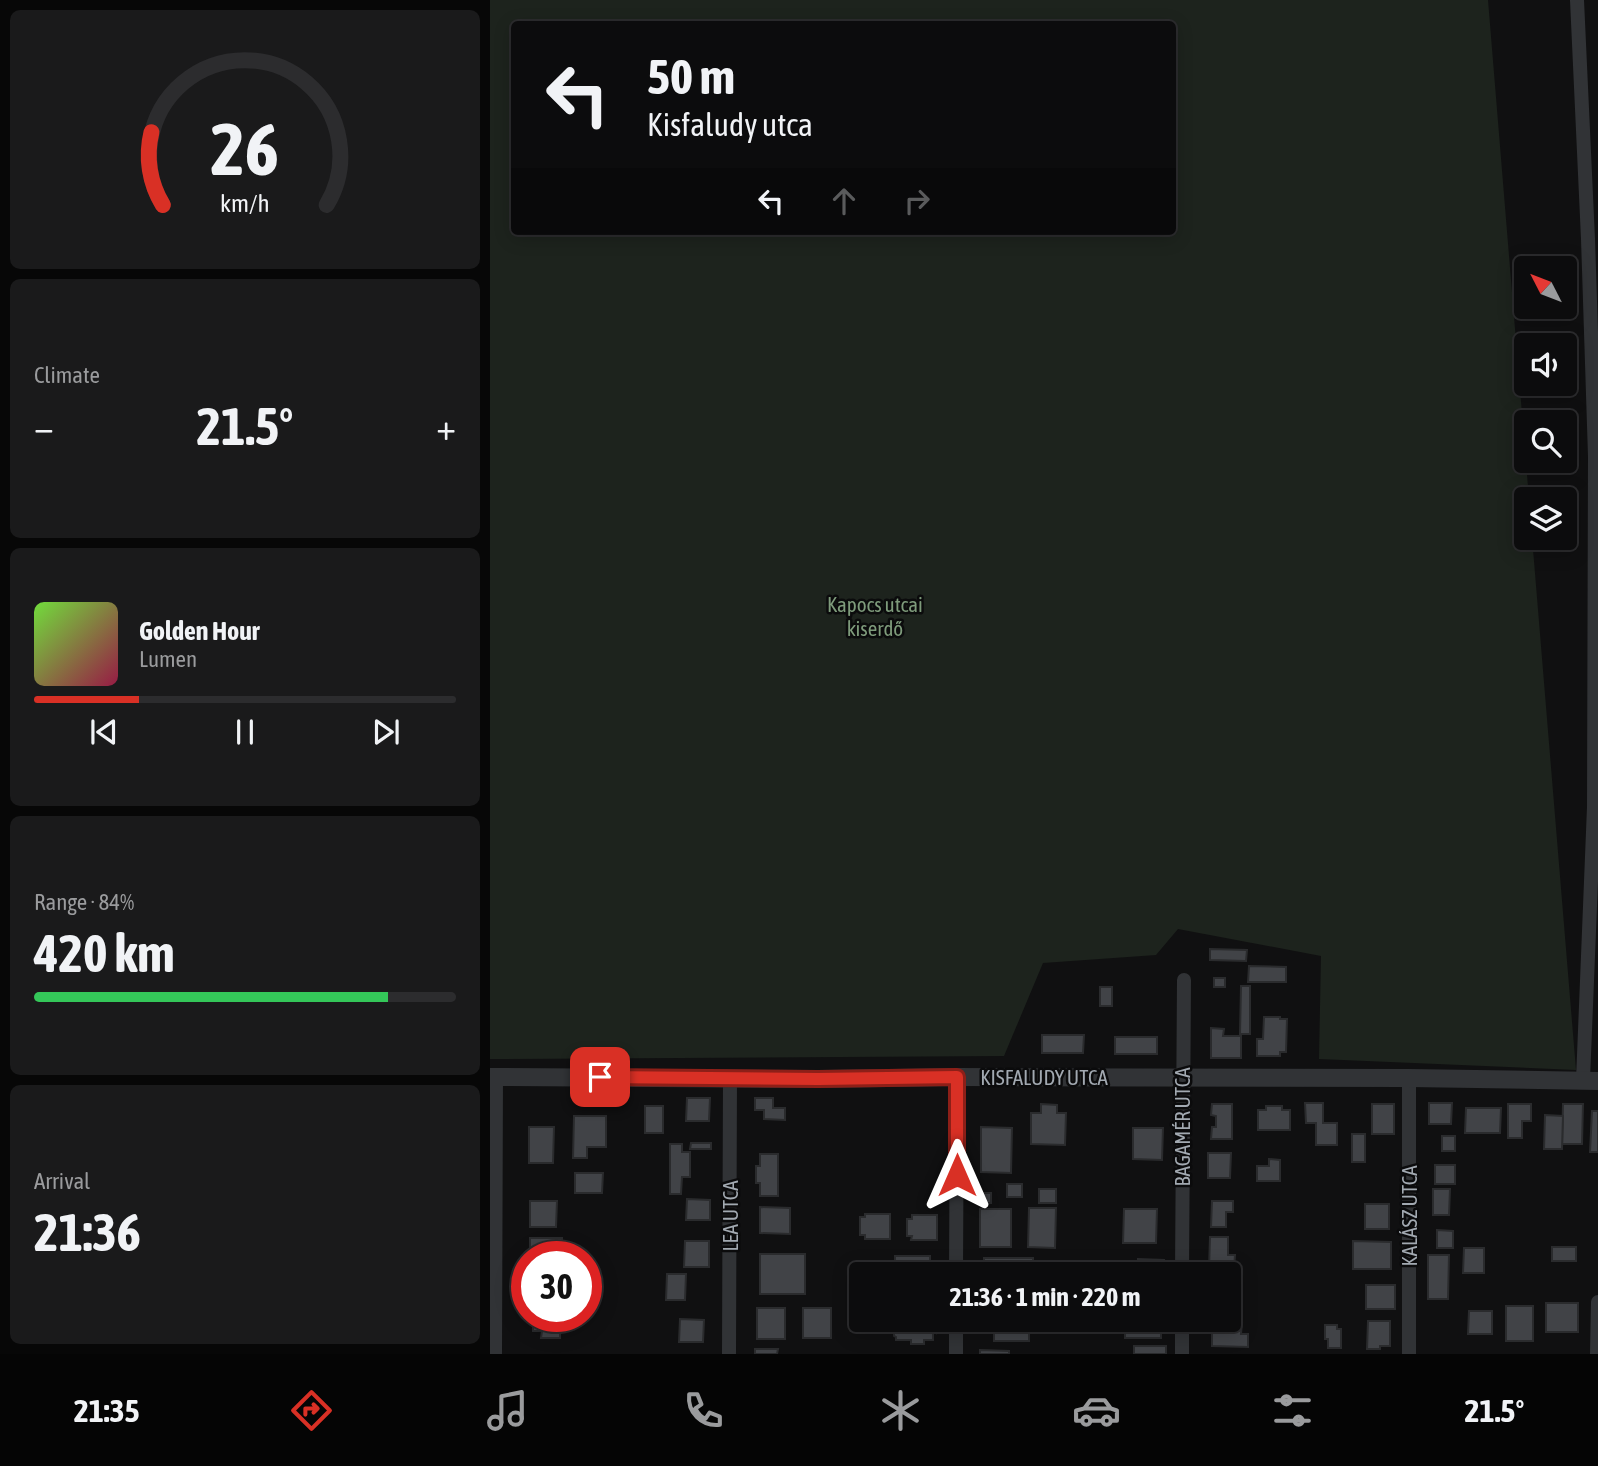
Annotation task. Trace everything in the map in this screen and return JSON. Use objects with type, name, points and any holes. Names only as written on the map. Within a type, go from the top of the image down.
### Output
[{"type":"street","points":[[1577,0],[1595,456],[1596,807],[1590,1080]]},
{"type":"street","name":"BAGAMÉR UTCA","points":[[1182,1262],[1184,980]]},
{"type":"street","points":[[493,1077],[495,1354]]},
{"type":"street","name":"KISFALUDY UTCA","points":[[493,1077],[1590,1080]]},
{"type":"street","name":"LEA UTCA","points":[[729,1354],[730,1077]]},
{"type":"street","points":[[956,1262],[957,1077]]},
{"type":"street","name":"KALÁSZ UTCA","points":[[1409,1078],[1409,1354]]},
{"type":"street","points":[[1597,1354],[1598,1302]]},
{"type":"street","points":[[956,1332],[956,1354]]},
{"type":"street","points":[[1182,1332],[1182,1354]]},
{"type":"green space","name":"Kapocs utcai kiserdő","points":[[490,0],[1488,0],[1515,333],[1514,396],[1521,396],[1522,410],[1514,410],[1514,473],[1527,473],[1528,487],[1514,487],[1514,550],[1533,550],[1576,1070],[1319,1059],[1321,956],[1178,929],[1156,955],[1043,963],[1004,1056],[490,1059]]},
{"type":"building","points":[[1210,949],[1247,950],[1246,961],[1210,960]]},
{"type":"building","points":[[1249,966],[1286,967],[1286,982],[1248,982]]},
{"type":"building","points":[[1214,978],[1225,978],[1225,987],[1214,987]]},
{"type":"building","points":[[1241,986],[1250,986],[1250,1034],[1240,1034]]},
{"type":"building","points":[[1100,987],[1112,987],[1112,1006],[1100,1006]]},
{"type":"building","points":[[1264,1017],[1287,1019],[1286,1052],[1280,1052],[1280,1056],[1257,1056],[1257,1039],[1263,1039]]},
{"type":"building","points":[[1211,1028],[1224,1029],[1223,1036],[1241,1036],[1241,1058],[1211,1058]]},
{"type":"building","points":[[1042,1035],[1084,1035],[1083,1053],[1042,1053]]},
{"type":"building","points":[[1115,1037],[1157,1037],[1157,1054],[1115,1054]]},
{"type":"building","points":[[687,1098],[710,1098],[709,1121],[686,1121]]},
{"type":"building","points":[[755,1098],[773,1098],[773,1108],[785,1108],[785,1120],[764,1119],[764,1110],[755,1110]]},
{"type":"building","points":[[1305,1103],[1323,1103],[1323,1123],[1337,1123],[1337,1145],[1316,1145],[1316,1123],[1306,1123]]},
{"type":"building","points":[[1429,1103],[1452,1103],[1451,1124],[1429,1124]]},
{"type":"building","points":[[1041,1104],[1057,1105],[1057,1113],[1066,1113],[1065,1145],[1031,1144],[1031,1113],[1041,1113]]},
{"type":"building","points":[[1212,1104],[1232,1104],[1232,1139],[1211,1139],[1212,1127],[1216,1127],[1216,1116],[1211,1115]]},
{"type":"building","points":[[1372,1104],[1394,1104],[1394,1134],[1372,1134]]},
{"type":"building","points":[[1508,1104],[1531,1104],[1531,1121],[1522,1121],[1522,1138],[1508,1138]]},
{"type":"building","points":[[1563,1104],[1583,1104],[1582,1144],[1562,1144]]},
{"type":"building","points":[[645,1106],[663,1106],[663,1133],[645,1133]]},
{"type":"building","points":[[1266,1106],[1282,1106],[1282,1110],[1290,1110],[1290,1130],[1258,1130],[1258,1110],[1266,1110]]},
{"type":"building","points":[[1466,1108],[1501,1108],[1500,1133],[1465,1133]]},
{"type":"building","points":[[1592,1111],[1598,1111],[1598,1152],[1590,1152]]},
{"type":"building","points":[[1545,1115],[1563,1116],[1562,1149],[1544,1149]]},
{"type":"building","points":[[574,1116],[606,1116],[606,1147],[587,1147],[587,1158],[573,1158]]},
{"type":"building","points":[[529,1127],[554,1127],[553,1163],[529,1163]]},
{"type":"building","points":[[981,1127],[1012,1128],[1011,1173],[981,1172]]},
{"type":"building","points":[[1133,1128],[1163,1128],[1162,1160],[1133,1159]]},
{"type":"building","points":[[1352,1134],[1365,1134],[1365,1162],[1352,1162]]},
{"type":"building","points":[[1442,1136],[1455,1136],[1455,1151],[1442,1151]]},
{"type":"building","points":[[691,1143],[711,1143],[711,1149],[690,1149]]},
{"type":"building","points":[[670,1144],[682,1144],[682,1152],[690,1152],[690,1177],[682,1177],[681,1194],[670,1194]]},
{"type":"building","points":[[1208,1153],[1231,1153],[1230,1178],[1208,1178]]},
{"type":"building","points":[[760,1154],[778,1154],[778,1196],[760,1196],[760,1183],[756,1183],[756,1166],[760,1166]]},
{"type":"building","points":[[1269,1159],[1280,1160],[1280,1181],[1257,1181],[1257,1166],[1269,1166]]},
{"type":"building","points":[[1435,1165],[1455,1165],[1455,1184],[1435,1184]]},
{"type":"building","points":[[575,1173],[603,1173],[602,1193],[575,1193]]},
{"type":"building","points":[[1007,1184],[1022,1184],[1022,1197],[1007,1197]]},
{"type":"building","points":[[1039,1189],[1056,1189],[1056,1203],[1039,1203]]},
{"type":"building","points":[[1433,1189],[1450,1189],[1449,1215],[1433,1215]]},
{"type":"building","points":[[976,1193],[991,1193],[991,1203],[976,1203]]},
{"type":"building","points":[[687,1199],[710,1200],[710,1220],[686,1220]]},
{"type":"building","points":[[530,1201],[557,1201],[556,1227],[530,1227]]},
{"type":"building","points":[[1212,1201],[1233,1201],[1233,1212],[1226,1212],[1226,1227],[1211,1227]]},
{"type":"building","points":[[1365,1204],[1389,1204],[1389,1229],[1365,1229]]},
{"type":"building","points":[[760,1207],[790,1208],[790,1234],[760,1233]]},
{"type":"building","points":[[1029,1208],[1056,1208],[1055,1248],[1028,1247]]},
{"type":"building","points":[[980,1209],[1011,1209],[1011,1247],[980,1247]]},
{"type":"building","points":[[1124,1209],[1157,1209],[1156,1243],[1123,1243]]},
{"type":"building","points":[[865,1214],[890,1214],[890,1239],[865,1239],[865,1235],[860,1235],[860,1217],[865,1217]]},
{"type":"building","points":[[912,1215],[937,1215],[937,1240],[911,1240],[912,1236],[907,1236],[907,1219],[912,1219]]},
{"type":"building","points":[[1437,1230],[1453,1231],[1453,1248],[1437,1248]]},
{"type":"building","points":[[1210,1237],[1228,1237],[1228,1255],[1235,1255],[1234,1262],[1209,1262]]},
{"type":"building","points":[[530,1238],[562,1238],[562,1241],[530,1241]]},
{"type":"building","points":[[685,1241],[709,1241],[709,1267],[684,1267]]},
{"type":"building","points":[[1353,1241],[1391,1242],[1391,1269],[1353,1269]]},
{"type":"building","points":[[1552,1247],[1576,1247],[1576,1261],[1552,1261]]},
{"type":"building","points":[[1464,1248],[1484,1248],[1484,1273],[1463,1273]]},
{"type":"building","points":[[760,1254],[805,1254],[805,1294],[760,1294]]},
{"type":"building","points":[[1428,1255],[1449,1255],[1448,1299],[1428,1299]]},
{"type":"building","points":[[895,1256],[930,1256],[930,1262],[895,1262]]},
{"type":"building","points":[[984,1258],[1033,1258],[1033,1262],[984,1262]]},
{"type":"building","points":[[1138,1259],[1164,1260],[1164,1262],[1138,1262]]},
{"type":"building","points":[[667,1274],[686,1274],[685,1300],[666,1300]]},
{"type":"building","points":[[1366,1285],[1395,1285],[1395,1309],[1366,1309]]},
{"type":"building","points":[[1546,1303],[1578,1303],[1578,1332],[1546,1332]]},
{"type":"building","points":[[1506,1306],[1533,1306],[1533,1341],[1506,1341]]},
{"type":"building","points":[[757,1308],[785,1308],[785,1339],[757,1339]]},
{"type":"building","points":[[803,1308],[831,1308],[831,1338],[803,1338]]},
{"type":"building","points":[[1469,1311],[1492,1311],[1492,1334],[1468,1334]]},
{"type":"building","points":[[680,1319],[704,1320],[703,1342],[679,1342]]},
{"type":"building","points":[[1368,1321],[1390,1321],[1390,1346],[1367,1349]]},
{"type":"building","points":[[1242,1323],[1241,1334],[1248,1334],[1248,1347],[1212,1346],[1212,1332],[1241,1332]]},
{"type":"building","points":[[1325,1325],[1337,1325],[1337,1329],[1341,1329],[1341,1348],[1328,1348]]},
{"type":"building","points":[[542,1332],[560,1332],[560,1338],[541,1338]]},
{"type":"building","points":[[894,1332],[933,1332],[933,1340],[924,1340],[924,1344],[911,1344],[911,1340],[896,1340]]},
{"type":"building","points":[[994,1332],[1029,1332],[1029,1341],[994,1341]]},
{"type":"building","points":[[1125,1332],[1161,1332],[1161,1338],[1125,1338]]},
{"type":"building","points":[[1134,1346],[1166,1346],[1166,1354],[1134,1354]]},
{"type":"building","points":[[755,1349],[778,1349],[777,1354],[755,1354]]},
{"type":"building","points":[[980,1350],[1009,1351],[1009,1354],[980,1354]]},
{"type":"route","points":[[600,1077],[957,1077],[957,1175]]}]
